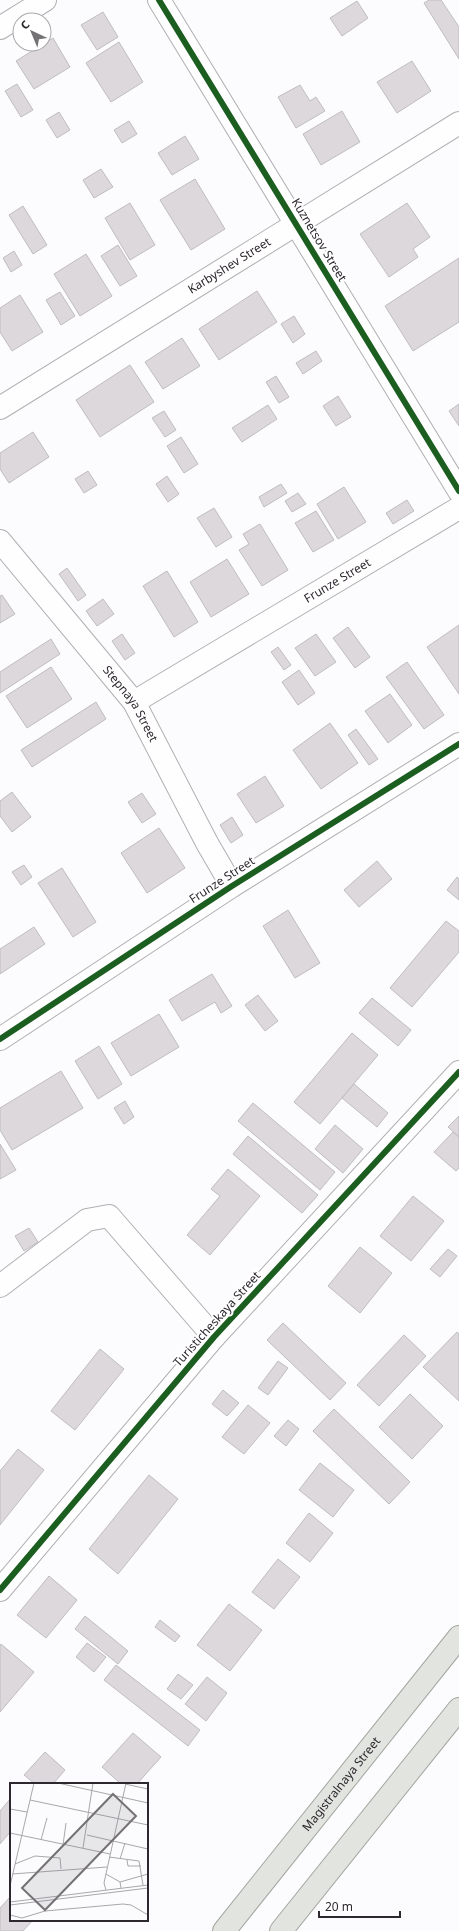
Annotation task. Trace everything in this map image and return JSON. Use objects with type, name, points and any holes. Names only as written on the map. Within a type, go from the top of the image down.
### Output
[{"type":"main road","name":"Magistralnaya Street","points":[[224,1931],[459,1637]]},
{"type":"main road","points":[[282,1931],[459,1709]]},
{"type":"street","points":[[0,28],[45,0]]},
{"type":"street","name":"Kuznetsov Street","points":[[160,0],[459,492]]},
{"type":"street","name":"Karbyshev Street","points":[[0,408],[459,123]]},
{"type":"street","name":"Frunze Street","points":[[134,702],[459,508]]},
{"type":"street","name":"Stepnaya Street","points":[[0,541],[134,702],[207,842],[232,886]]},
{"type":"street","name":"Frunze Street","points":[[0,1039],[232,886],[459,744]]},
{"type":"street","name":"Turisticheskaya Street","points":[[0,1590],[214,1337],[459,1072]]},
{"type":"street","points":[[0,1286],[87,1220],[110,1216],[214,1337]]},
{"type":"building","points":[[429,0],[441,0],[459,27],[459,59],[424,3]]},
{"type":"building","points":[[357,1],[368,18],[342,36],[330,18]]},
{"type":"building","points":[[103,12],[118,37],[97,50],[81,25]]},
{"type":"building","points":[[52,39],[70,67],[34,89],[16,61],[30,52],[52,52]]},
{"type":"building","points":[[119,42],[143,82],[111,102],[86,63]]},
{"type":"building","points":[[412,61],[431,91],[397,113],[377,82]]},
{"type":"building","points":[[17,84],[33,110],[21,117],[5,91]]},
{"type":"building","points":[[300,85],[310,101],[316,97],[325,111],[296,128],[278,97]]},
{"type":"building","points":[[342,111],[360,142],[321,165],[303,134]]},
{"type":"building","points":[[59,112],[70,130],[57,138],[46,120]]},
{"type":"building","points":[[129,121],[137,134],[122,143],[114,130]]},
{"type":"building","points":[[185,136],[199,159],[172,175],[158,153]]},
{"type":"building","points":[[101,169],[113,187],[94,198],[83,180]]},
{"type":"building","points":[[195,179],[225,229],[191,250],[160,200]]},
{"type":"building","points":[[130,203],[155,245],[130,260],[105,218]]},
{"type":"building","points":[[407,203],[430,237],[413,249],[418,257],[389,277],[360,234]]},
{"type":"building","points":[[23,206],[47,245],[33,254],[9,215]]},
{"type":"building","points":[[118,245],[137,276],[120,286],[101,256]]},
{"type":"building","points":[[14,251],[22,265],[11,272],[3,258]]},
{"type":"building","points":[[86,254],[112,296],[80,316],[54,274]]},
{"type":"building","points":[[459,258],[459,322],[413,351],[385,306]]},
{"type":"building","points":[[257,291],[277,322],[219,360],[199,329]]},
{"type":"building","points":[[60,292],[75,316],[61,325],[46,300]]},
{"type":"building","points":[[20,295],[43,332],[12,351],[0,332],[0,308]]},
{"type":"building","points":[[294,316],[305,334],[293,343],[281,324]]},
{"type":"building","points":[[182,338],[200,366],[163,389],[145,362]]},
{"type":"building","points":[[316,351],[322,361],[303,374],[296,363]]},
{"type":"building","points":[[130,365],[154,402],[100,437],[76,400]]},
{"type":"building","points":[[276,376],[289,397],[279,403],[266,382]]},
{"type":"building","points":[[338,396],[351,417],[336,426],[323,406]]},
{"type":"building","points":[[459,404],[459,426],[449,411]]},
{"type":"building","points":[[268,405],[277,419],[242,442],[232,428]]},
{"type":"building","points":[[164,411],[176,430],[165,437],[152,418]]},
{"type":"building","points":[[33,432],[49,457],[9,483],[0,469],[0,453]]},
{"type":"building","points":[[181,437],[198,464],[184,473],[167,446]]},
{"type":"building","points":[[88,471],[97,485],[84,493],[75,479]]},
{"type":"building","points":[[167,476],[179,494],[168,502],[156,484]]},
{"type":"building","points":[[281,484],[287,493],[264,507],[259,497]]},
{"type":"building","points":[[344,487],[366,522],[338,539],[317,504]]},
{"type":"building","points":[[298,493],[306,504],[292,512],[285,501]]},
{"type":"building","points":[[407,500],[414,511],[393,524],[386,513]]},
{"type":"building","points":[[214,508],[232,537],[216,547],[197,518]]},
{"type":"building","points":[[316,511],[334,540],[313,552],[295,523]]},
{"type":"building","points":[[260,524],[288,570],[262,586],[239,550],[249,544],[243,534]]},
{"type":"building","points":[[227,559],[249,594],[211,617],[190,582]]},
{"type":"building","points":[[67,568],[86,595],[78,601],[59,574]]},
{"type":"building","points":[[167,571],[198,622],[174,637],[143,586]]},
{"type":"building","points":[[2,595],[15,614],[0,623],[0,596]]},
{"type":"building","points":[[103,599],[114,614],[97,626],[86,611]]},
{"type":"building","points":[[459,625],[459,694],[427,647]]},
{"type":"building","points":[[348,627],[370,657],[355,668],[333,638]]},
{"type":"building","points":[[122,634],[135,653],[125,660],[112,641]]},
{"type":"building","points":[[316,634],[336,662],[315,676],[295,648]]},
{"type":"building","points":[[51,639],[60,654],[0,693],[0,672]]},
{"type":"building","points":[[278,647],[291,665],[284,670],[271,652]]},
{"type":"building","points":[[407,662],[444,715],[424,729],[386,677]]},
{"type":"building","points":[[51,667],[72,699],[27,728],[6,696]]},
{"type":"building","points":[[299,670],[315,693],[298,705],[282,682]]},
{"type":"building","points":[[390,694],[412,725],[388,743],[365,711]]},
{"type":"building","points":[[96,702],[106,719],[32,767],[21,750]]},
{"type":"building","points":[[330,723],[358,763],[321,789],[293,750]]},
{"type":"building","points":[[356,729],[378,759],[369,765],[348,735]]},
{"type":"building","points":[[265,776],[284,806],[256,823],[237,794]]},
{"type":"building","points":[[12,792],[31,817],[12,832],[0,816],[0,801]]},
{"type":"building","points":[[142,793],[156,814],[142,823],[128,802]]},
{"type":"building","points":[[232,817],[243,835],[231,843],[220,825]]},
{"type":"building","points":[[159,828],[185,868],[147,893],[121,853]]},
{"type":"building","points":[[377,861],[392,879],[359,907],[344,890]]},
{"type":"building","points":[[24,865],[32,877],[21,885],[12,872]]},
{"type":"building","points":[[62,868],[96,922],[73,937],[38,883]]},
{"type":"building","points":[[457,877],[459,879],[459,900],[447,890]]},
{"type":"building","points":[[288,910],[320,963],[295,978],[263,926]]},
{"type":"building","points":[[446,921],[459,931],[459,952],[412,1007],[390,988]]},
{"type":"building","points":[[34,927],[45,944],[0,974],[0,949]]},
{"type":"building","points":[[212,974],[232,1006],[221,1013],[215,1002],[182,1021],[169,1000]]},
{"type":"building","points":[[258,995],[278,1021],[265,1031],[245,1005]]},
{"type":"building","points":[[372,998],[411,1030],[398,1046],[359,1013]]},
{"type":"building","points":[[159,1014],[179,1047],[131,1076],[111,1043]]},
{"type":"building","points":[[352,1033],[378,1055],[320,1124],[294,1102]]},
{"type":"building","points":[[99,1046],[122,1084],[98,1099],[75,1061]]},
{"type":"building","points":[[61,1071],[83,1108],[12,1150],[0,1130],[0,1108]]},
{"type":"building","points":[[354,1084],[388,1113],[377,1127],[342,1098]]},
{"type":"building","points":[[125,1101],[134,1117],[124,1124],[114,1108]]},
{"type":"building","points":[[253,1103],[335,1172],[320,1190],[238,1121]]},
{"type":"building","points":[[459,1116],[459,1137],[448,1127]]},
{"type":"building","points":[[335,1125],[363,1149],[343,1173],[315,1149]]},
{"type":"building","points":[[453,1132],[459,1137],[459,1168],[456,1171],[434,1152]]},
{"type":"building","points":[[248,1136],[318,1195],[302,1213],[233,1154]]},
{"type":"building","points":[[0,1144],[16,1170],[0,1179]]},
{"type":"building","points":[[228,1169],[260,1196],[210,1255],[187,1235],[220,1196],[211,1189]]},
{"type":"building","points":[[413,1196],[444,1221],[411,1261],[380,1236]]},
{"type":"building","points":[[29,1228],[38,1242],[24,1251],[15,1236]]},
{"type":"building","points":[[360,1247],[392,1273],[360,1313],[328,1286]]},
{"type":"building","points":[[448,1249],[457,1256],[440,1277],[430,1269]]},
{"type":"building","points":[[283,1323],[346,1383],[330,1400],[267,1340]]},
{"type":"building","points":[[457,1332],[459,1334],[459,1401],[423,1367]]},
{"type":"building","points":[[404,1335],[426,1356],[379,1406],[357,1385]]},
{"type":"building","points":[[100,1349],[124,1369],[75,1430],[51,1411]]},
{"type":"building","points":[[278,1361],[288,1368],[268,1395],[258,1388]]},
{"type":"building","points":[[223,1390],[239,1403],[227,1416],[212,1404]]},
{"type":"building","points":[[410,1394],[443,1426],[412,1459],[379,1427]]},
{"type":"building","points":[[248,1405],[270,1423],[244,1454],[222,1437]]},
{"type":"building","points":[[334,1409],[410,1482],[389,1504],[313,1431]]},
{"type":"building","points":[[288,1420],[299,1429],[286,1446],[274,1436]]},
{"type":"building","points":[[18,1449],[44,1470],[0,1525],[0,1471]]},
{"type":"building","points":[[320,1463],[354,1490],[333,1517],[299,1490]]},
{"type":"building","points":[[149,1475],[178,1499],[118,1574],[89,1549]]},
{"type":"building","points":[[309,1513],[333,1533],[310,1562],[286,1543]]},
{"type":"building","points":[[278,1559],[300,1577],[274,1609],[252,1592]]},
{"type":"building","points":[[49,1576],[77,1600],[46,1638],[17,1615]]},
{"type":"building","points":[[229,1604],[262,1630],[230,1671],[197,1645]]},
{"type":"building","points":[[85,1616],[128,1651],[118,1664],[75,1629]]},
{"type":"building","points":[[160,1620],[180,1636],[175,1642],[155,1627]]},
{"type":"building","points":[[87,1643],[106,1657],[94,1672],[76,1657]]},
{"type":"building","points":[[1,1644],[34,1672],[0,1712],[0,1646]]},
{"type":"building","points":[[116,1665],[200,1730],[188,1746],[104,1680]]},
{"type":"building","points":[[178,1674],[193,1685],[181,1699],[167,1689]]},
{"type":"building","points":[[207,1677],[227,1693],[206,1721],[185,1704]]},
{"type":"building","points":[[133,1733],[161,1757],[138,1783],[120,1783],[102,1767]]},
{"type":"building","points":[[45,1752],[65,1770],[54,1783],[34,1783],[24,1775]]},
{"type":"building","points":[[10,1799],[10,1832],[0,1844],[0,1811]]},
{"type":"building","points":[[10,1897],[10,1921],[32,1921],[23,1931],[0,1931],[0,1908]]},
{"type":"cycle path","points":[[159,0],[459,491]]},
{"type":"cycle path","points":[[0,1039],[232,886],[459,744]]},
{"type":"cycle path","points":[[0,1590],[214,1337],[459,1072]]}]
